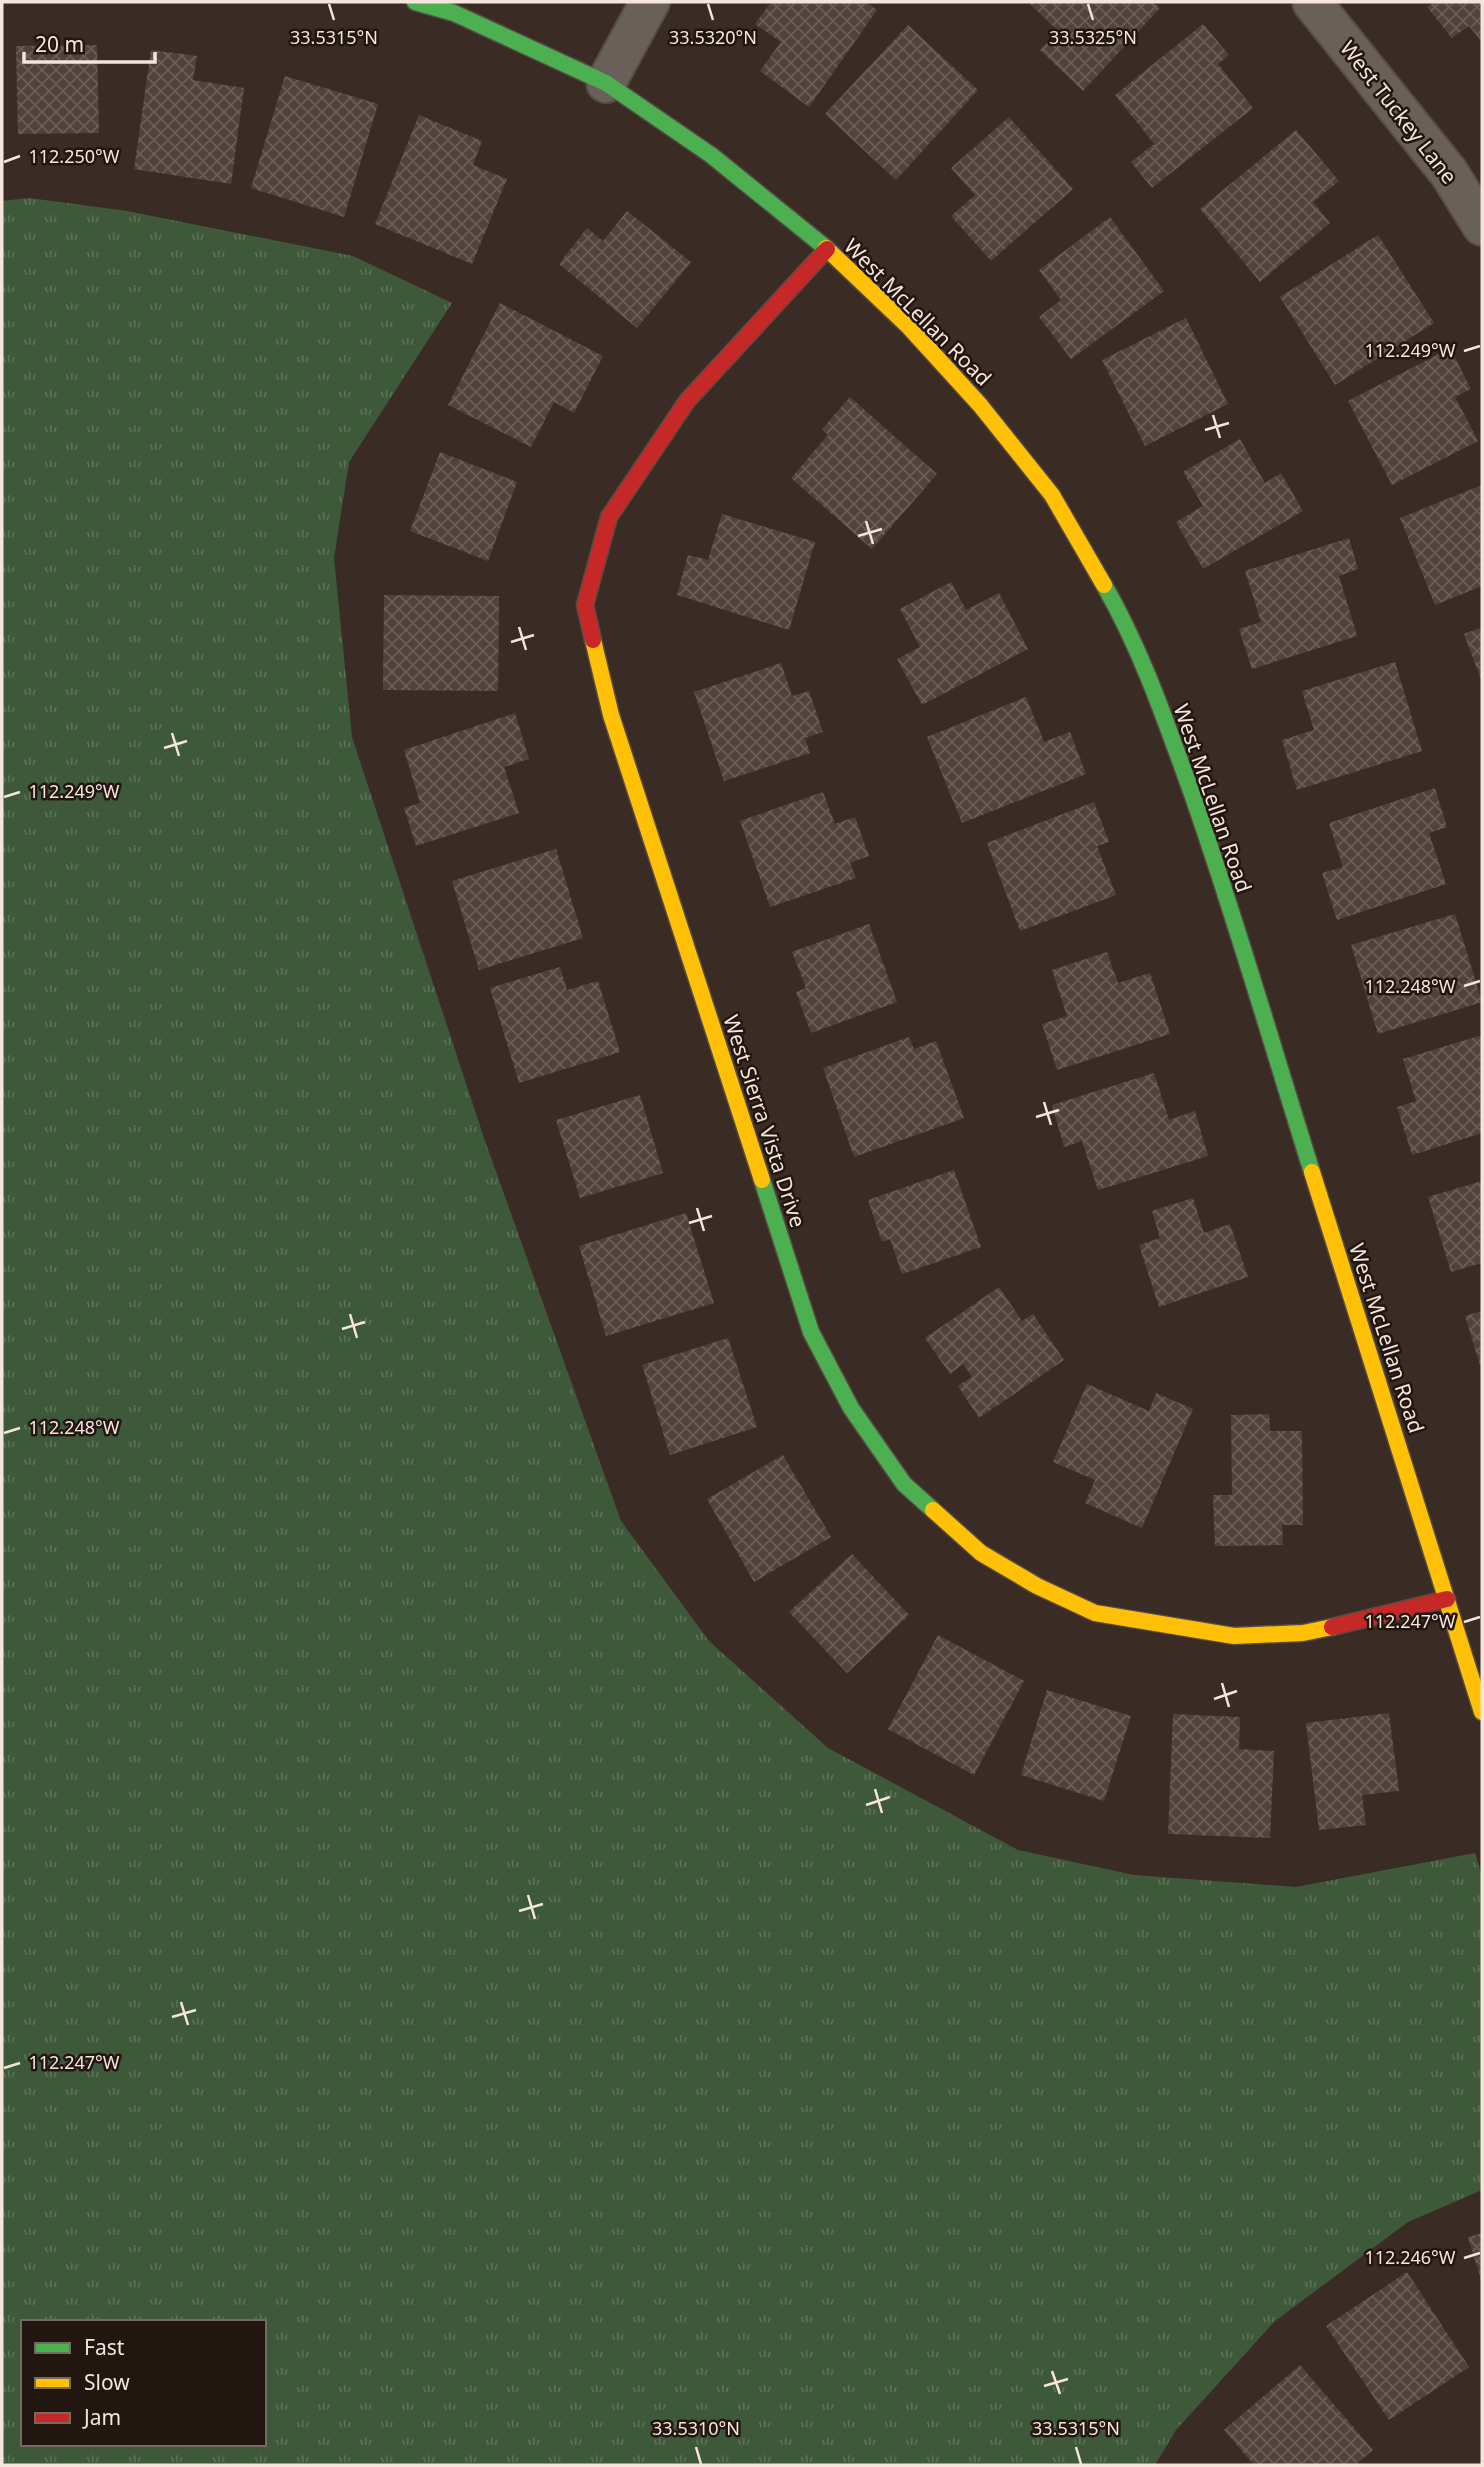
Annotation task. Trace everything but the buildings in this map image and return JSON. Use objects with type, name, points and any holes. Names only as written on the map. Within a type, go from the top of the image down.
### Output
[{"type":"street","name":"West McLellan Road","points":[[415,2],[454,13],[606,83],[711,155],[827,249],[909,327],[996,425],[1052,495],[1120,613],[1173,741],[1206,834],[1482,1712]]},
{"type":"street","points":[[606,83],[650,2]]},
{"type":"street","name":"West Tuckey Lane","points":[[1312,2],[1449,173],[1482,226]]},
{"type":"street","name":"West Sierra Vista Drive","points":[[827,249],[687,401],[609,517],[585,605],[611,715],[811,1332],[851,1408],[904,1484],[981,1553],[1037,1586],[1095,1613],[1234,1636],[1303,1633],[1447,1599]]},
{"type":"green space","points":[[29,198],[127,211],[353,256],[452,303],[349,462],[334,558],[352,737],[485,1141],[621,1521],[709,1641],[828,1748],[1018,1850],[1134,1875],[1296,1887],[1475,1853],[1482,1877],[1482,2190],[1408,2222],[1275,2321],[1176,2430],[1155,2465],[2,2465],[2,201]]},
{"type":"traffic: fast","points":[[415,2],[454,13],[606,83],[711,155],[826,248]]},
{"type":"traffic: fast","points":[[1104,585],[1141,660],[1191,791],[1312,1172]]},
{"type":"traffic: fast","points":[[762,1180],[811,1332],[851,1408],[904,1484],[933,1510]]},
{"type":"traffic: slow","points":[[826,248],[909,327],[980,405],[1052,495],[1104,585]]},
{"type":"traffic: slow","points":[[593,640],[611,715],[762,1180]]},
{"type":"traffic: slow","points":[[1312,1172],[1482,1712]]},
{"type":"traffic: slow","points":[[933,1510],[981,1553],[1037,1586],[1095,1613],[1234,1636],[1303,1633],[1332,1627]]},
{"type":"traffic: jam","points":[[593,640],[585,605],[609,517],[687,401],[827,249]]},
{"type":"traffic: jam","points":[[1332,1627],[1447,1599]]}]
